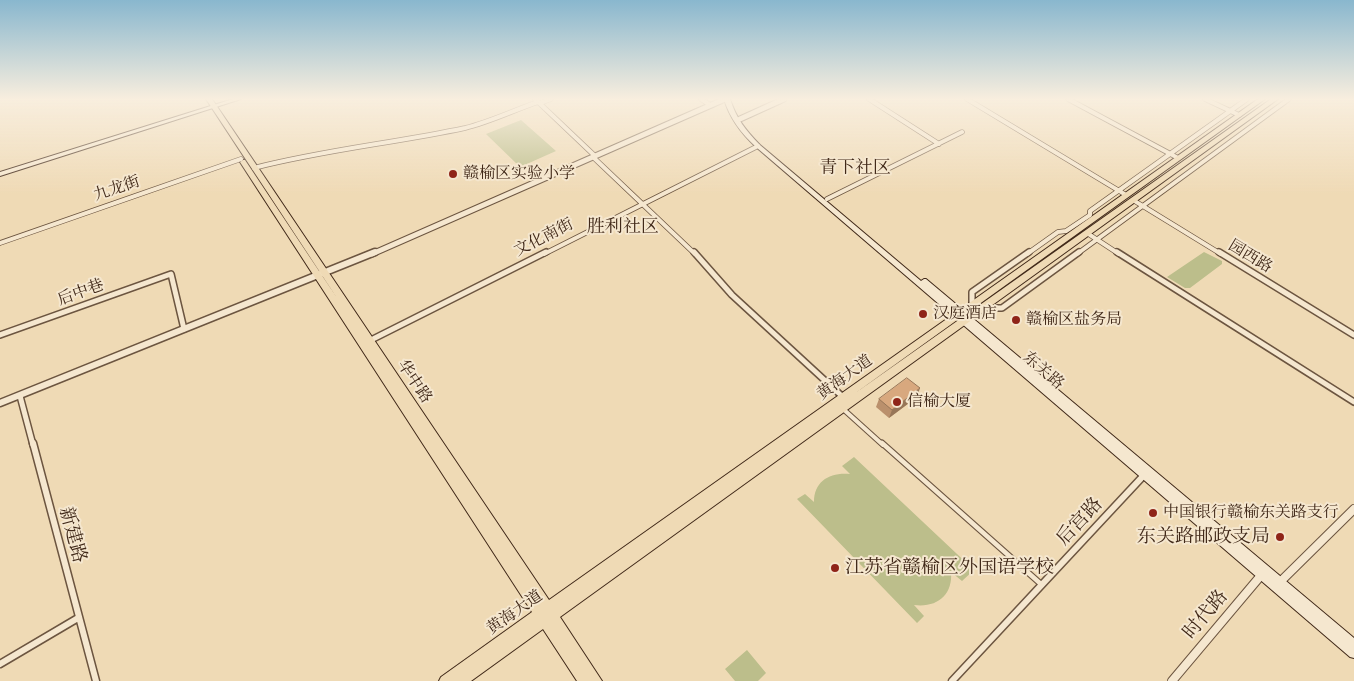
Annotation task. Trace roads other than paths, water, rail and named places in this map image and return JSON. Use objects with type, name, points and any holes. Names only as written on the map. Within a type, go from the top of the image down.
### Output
[{"type":"main road","points":[[0,173],[128,131]]},
{"type":"main road","name":"华中路","points":[[225,131],[241,159],[321,275],[546,615],[596,681]]},
{"type":"main road","name":"华中路","points":[[228,131],[254,168],[321,275],[369,341],[546,615],[584,681]]},
{"type":"main road","name":"东关路","points":[[743,131],[758,146],[1264,573],[1354,653]]},
{"type":"main road","name":"东关路","points":[[749,131],[962,317]]},
{"type":"main road","name":"黄海大道","points":[[461,681],[546,615],[844,398],[976,307],[1125,195],[1178,158],[1212,131]]},
{"type":"main road","name":"黄海大道","points":[[976,307],[1088,232],[1125,195],[1225,131]]},
{"type":"main road","name":"黄海大道","points":[[445,681],[546,615],[842,408],[962,317]]},
{"type":"main road","name":"东关路","points":[[1264,573],[1280,582],[1354,645]]},
{"type":"street","points":[[254,168],[448,131]]},
{"type":"street","points":[[568,131],[706,264],[732,295],[844,398]]},
{"type":"street","points":[[0,404],[321,275],[653,131]]},
{"type":"street","points":[[918,131],[939,144]]},
{"type":"street","name":"园西路","points":[[1019,131],[1354,335]]},
{"type":"street","points":[[1127,131],[1178,158]]},
{"type":"street","points":[[1125,195],[1169,153],[1205,131]]},
{"type":"street","points":[[976,307],[1002,308],[1245,131]]},
{"type":"street","points":[[827,199],[962,132]]},
{"type":"street","name":"文化南街","points":[[369,341],[758,146]]},
{"type":"street","name":"九龙街","points":[[0,242],[241,159]]},
{"type":"street","points":[[1088,232],[1354,402]]},
{"type":"street","name":"后中巷","points":[[0,335],[171,274],[184,329]]},
{"type":"street","name":"新建路","points":[[20,396],[96,681]]},
{"type":"street","points":[[842,408],[1042,585]]},
{"type":"street","name":"后宫路","points":[[952,681],[1146,473]]},
{"type":"street","points":[[1280,582],[1354,509]]},
{"type":"street","name":"时代路","points":[[1172,681],[1264,573]]},
{"type":"street","points":[[0,664],[78,618]]},
{"type":"place","name":"赣榆区实验小学","points":[[453,174]]},
{"type":"place","name":"汉庭酒店","points":[[923,314]]},
{"type":"place","name":"赣榆区盐务局","points":[[1016,320]]},
{"type":"place","name":"信榆大厦","points":[[897,402]]},
{"type":"place","name":"中国银行赣榆东关路支行","points":[[1153,513]]},
{"type":"place","name":"东关路邮政支局","points":[[1280,537]]},
{"type":"place","name":"江苏省赣榆区外国语学校","points":[[835,568]]},
{"type":"district","name":"青下社区","points":[[855,169]]},
{"type":"district","name":"胜利社区","points":[[623,228]]}]
